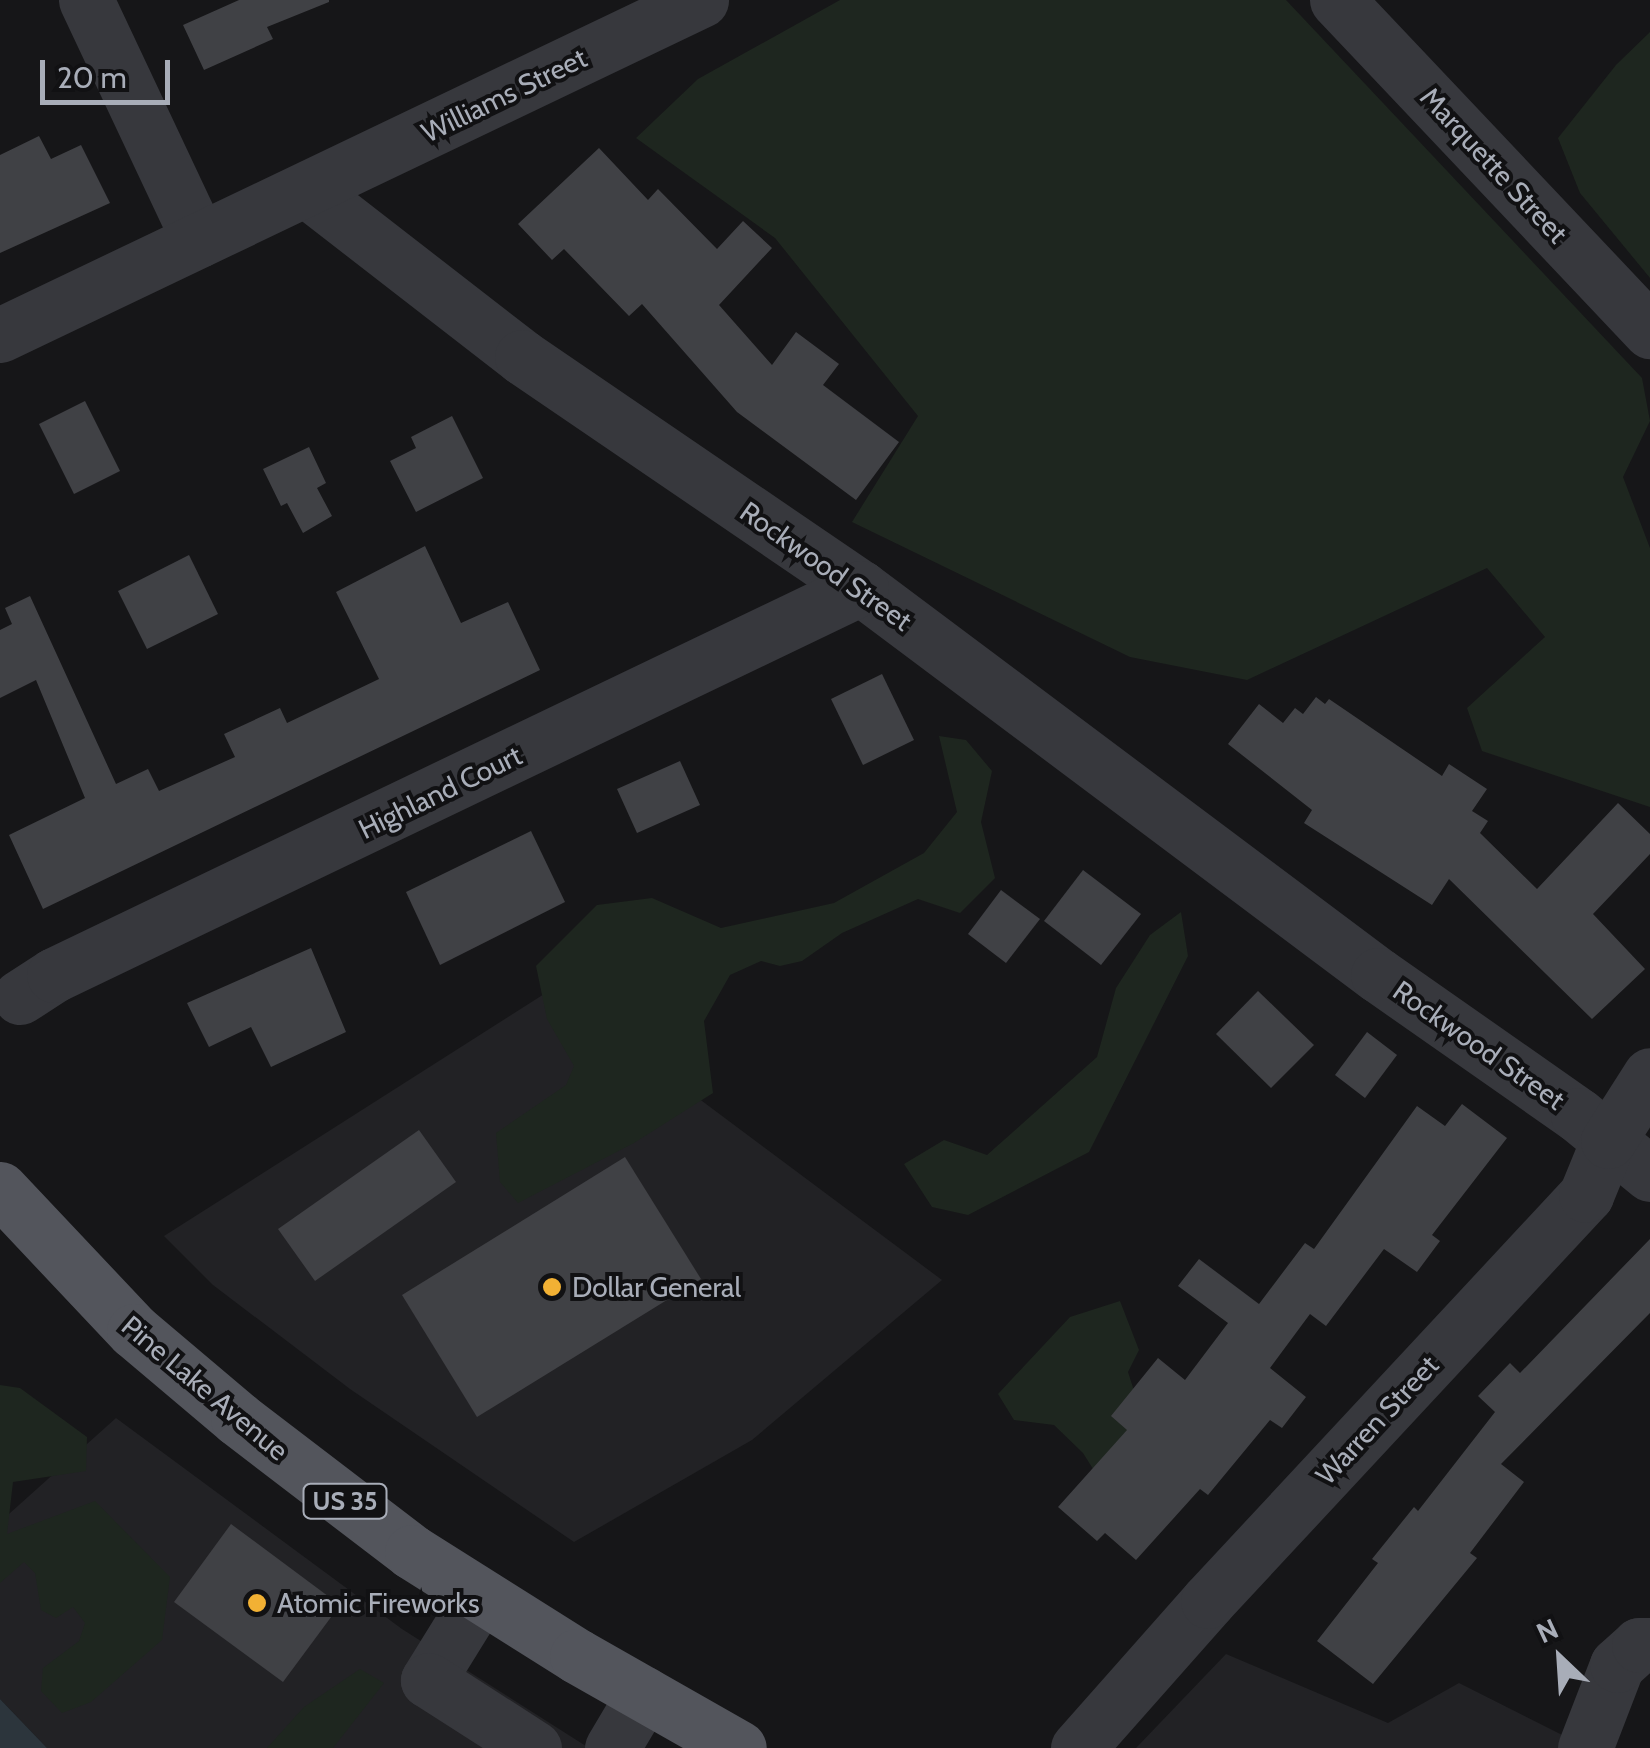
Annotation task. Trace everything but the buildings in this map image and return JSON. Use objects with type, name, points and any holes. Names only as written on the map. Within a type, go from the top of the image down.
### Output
[{"type":"main road","name":"Pine Lake Avenue","points":[[0,1190],[134,1332],[238,1419],[412,1552],[739,1748]]},
{"type":"street","points":[[86,0],[199,240]]},
{"type":"street","name":"Williams Street","points":[[308,190],[701,0]]},
{"type":"street","name":"Marquette Street","points":[[1337,0],[1650,331]]},
{"type":"street","points":[[0,335],[308,190]]},
{"type":"street","name":"Rockwood Street","points":[[308,190],[522,357],[861,588],[1650,1174]]},
{"type":"street","name":"Highland Court","points":[[20,996],[70,968],[861,588]]},
{"type":"street","name":"Warren Street","points":[[1078,1748],[1198,1611],[1586,1195],[1608,1141],[1650,1075]]},
{"type":"street","points":[[480,1596],[428,1680],[534,1748]]},
{"type":"street","points":[[1586,1748],[1617,1665],[1639,1645],[1650,1645]]},
{"type":"street","points":[[612,1748],[644,1694]]},
{"type":"shaded area","points":[[840,0],[1286,0],[1642,378],[1650,421],[1623,477],[1650,548],[1650,807],[1482,751],[1467,708],[1545,637],[1487,568],[1247,680],[1130,657],[852,522],[918,416],[775,238],[636,138],[698,79]]},
{"type":"shaded area","points":[[1650,32],[1650,278],[1580,193],[1558,138],[1616,65]]},
{"type":"shaded area","points":[[939,736],[966,740],[992,771],[981,822],[995,878],[960,913],[918,899],[842,933],[802,961],[780,966],[761,961],[730,975],[704,1021],[713,1093],[634,1143],[518,1203],[500,1182],[496,1133],[566,1085],[574,1066],[547,1019],[536,966],[597,905],[652,898],[721,928],[834,903],[924,853],[957,812]]},
{"type":"shaded area","points":[[1181,912],[1188,956],[1089,1152],[968,1215],[932,1207],[904,1164],[944,1140],[987,1155],[1097,1057],[1116,988],[1150,935]]},
{"type":"shaded area","points":[[552,989],[942,1280],[752,1440],[574,1542],[350,1389],[213,1285],[164,1236]]},
{"type":"shaded area","points":[[1120,1301],[1139,1350],[1128,1372],[1148,1434],[1110,1496],[1083,1453],[1054,1425],[1014,1420],[998,1394],[1070,1317]]},
{"type":"shaded area","points":[[0,1385],[20,1388],[87,1437],[86,1471],[13,1482],[7,1534],[95,1501],[170,1577],[162,1640],[91,1702],[62,1713],[41,1691],[43,1668],[79,1641],[85,1623],[73,1607],[56,1618],[41,1610],[35,1573],[24,1562],[0,1583]]},
{"type":"shaded area","points":[[116,1418],[402,1629],[589,1748],[47,1748],[0,1699],[0,1522]]},
{"type":"shaded area","points":[[1226,1654],[1388,1723],[1459,1683],[1588,1748],[1136,1748]]},
{"type":"shaded area","points":[[360,1669],[384,1683],[333,1748],[267,1748],[304,1707]]},
{"type":"shaded area","points":[[0,1699],[47,1748],[0,1748]]},
{"type":"place","name":"Dollar General","points":[[552,1287]]},
{"type":"place","name":"Atomic Fireworks","points":[[257,1603]]}]
